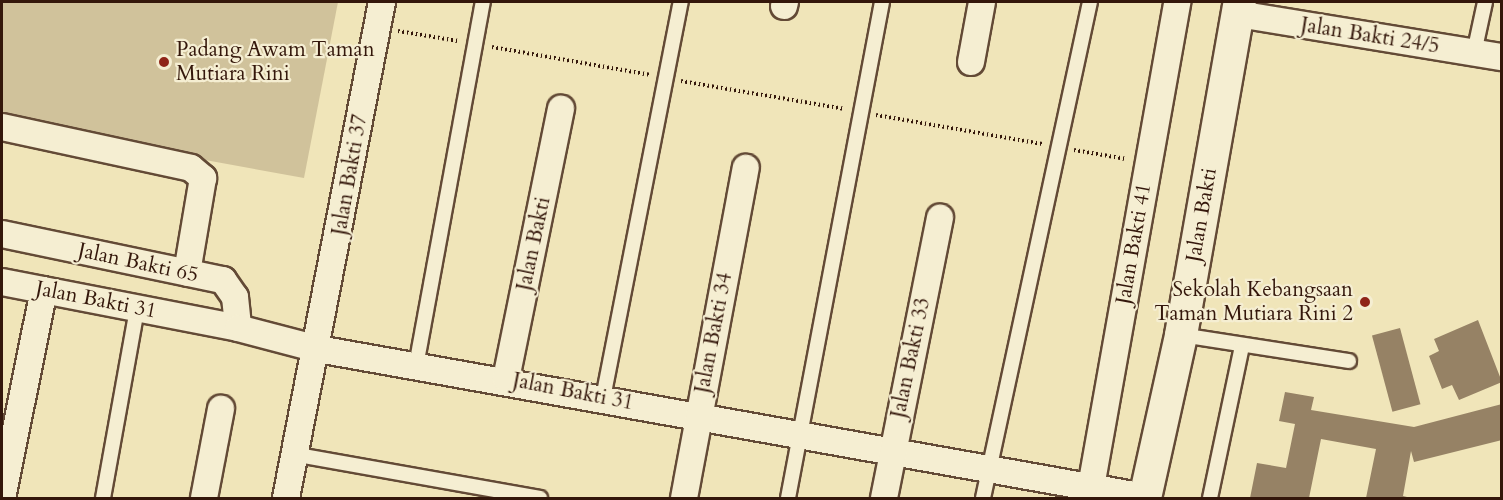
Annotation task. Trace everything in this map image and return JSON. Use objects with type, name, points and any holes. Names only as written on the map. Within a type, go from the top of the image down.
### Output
[{"type":"street","name":"Jalan Bakti 37","points":[[286,498],[293,454],[318,349],[382,2]]},
{"type":"street","points":[[971,62],[982,2]]},
{"type":"street","name":"Jalan Bakti 41","points":[[1091,487],[1177,2]]},
{"type":"street","name":"Jalan Bakti 24/5","points":[[1239,8],[1502,57]]},
{"type":"street","name":"Jalan Bakti","points":[[1145,498],[1180,335],[1239,8]]},
{"type":"street","name":"Jalan Bakti","points":[[506,379],[561,109]]},
{"type":"street","points":[[2,127],[191,168],[203,178],[187,273]]},
{"type":"street","name":"Jalan Bakti 34","points":[[684,498],[746,168]]},
{"type":"street","name":"Jalan Bakti 33","points":[[884,498],[891,453],[940,218]]},
{"type":"street","name":"Jalan Bakti 65","points":[[2,234],[224,280],[236,297],[238,328]]},
{"type":"street","name":"Jalan Bakti 31","points":[[2,282],[238,328],[318,349],[506,379],[987,471],[1145,498]]},
{"type":"street","points":[[2,498],[44,290]]},
{"type":"street","points":[[204,498],[220,409]]},
{"type":"lane","points":[[416,366],[483,2]]},
{"type":"lane","points":[[603,398],[681,2]]},
{"type":"lane","points":[[788,498],[882,2]]},
{"type":"lane","points":[[982,498],[1090,2]]},
{"type":"lane","points":[[1474,53],[1485,2]]},
{"type":"lane","points":[[103,498],[137,309]]},
{"type":"lane","points":[[1180,335],[1349,361]]},
{"type":"lane","points":[[1210,498],[1242,346]]},
{"type":"lane","points":[[293,454],[540,498]]},
{"type":"path","points":[[376,27],[1148,163]]},
{"type":"shaded area","name":"Padang Awam Taman Mutiara Rini","points":[[2,2],[338,2],[304,178],[2,123]]},
{"type":"building","points":[[1478,320],[1502,382],[1459,400],[1452,385],[1442,389],[1429,356],[1439,351],[1434,339]]},
{"type":"building","points":[[1400,328],[1420,404],[1392,412],[1372,336]]},
{"type":"building","points":[[1285,392],[1314,397],[1311,410],[1414,427],[1502,404],[1502,440],[1414,462],[1411,451],[1403,496],[1411,498],[1366,498],[1376,449],[1321,439],[1309,498],[1250,498],[1257,463],[1286,468],[1295,424],[1279,421]]},
{"type":"place","name":"Padang Awam Taman Mutiara Rini","points":[[164,62]]},
{"type":"place","name":"Sekolah Kebangsaan Taman Mutiara Rini 2","points":[[1365,302]]}]
